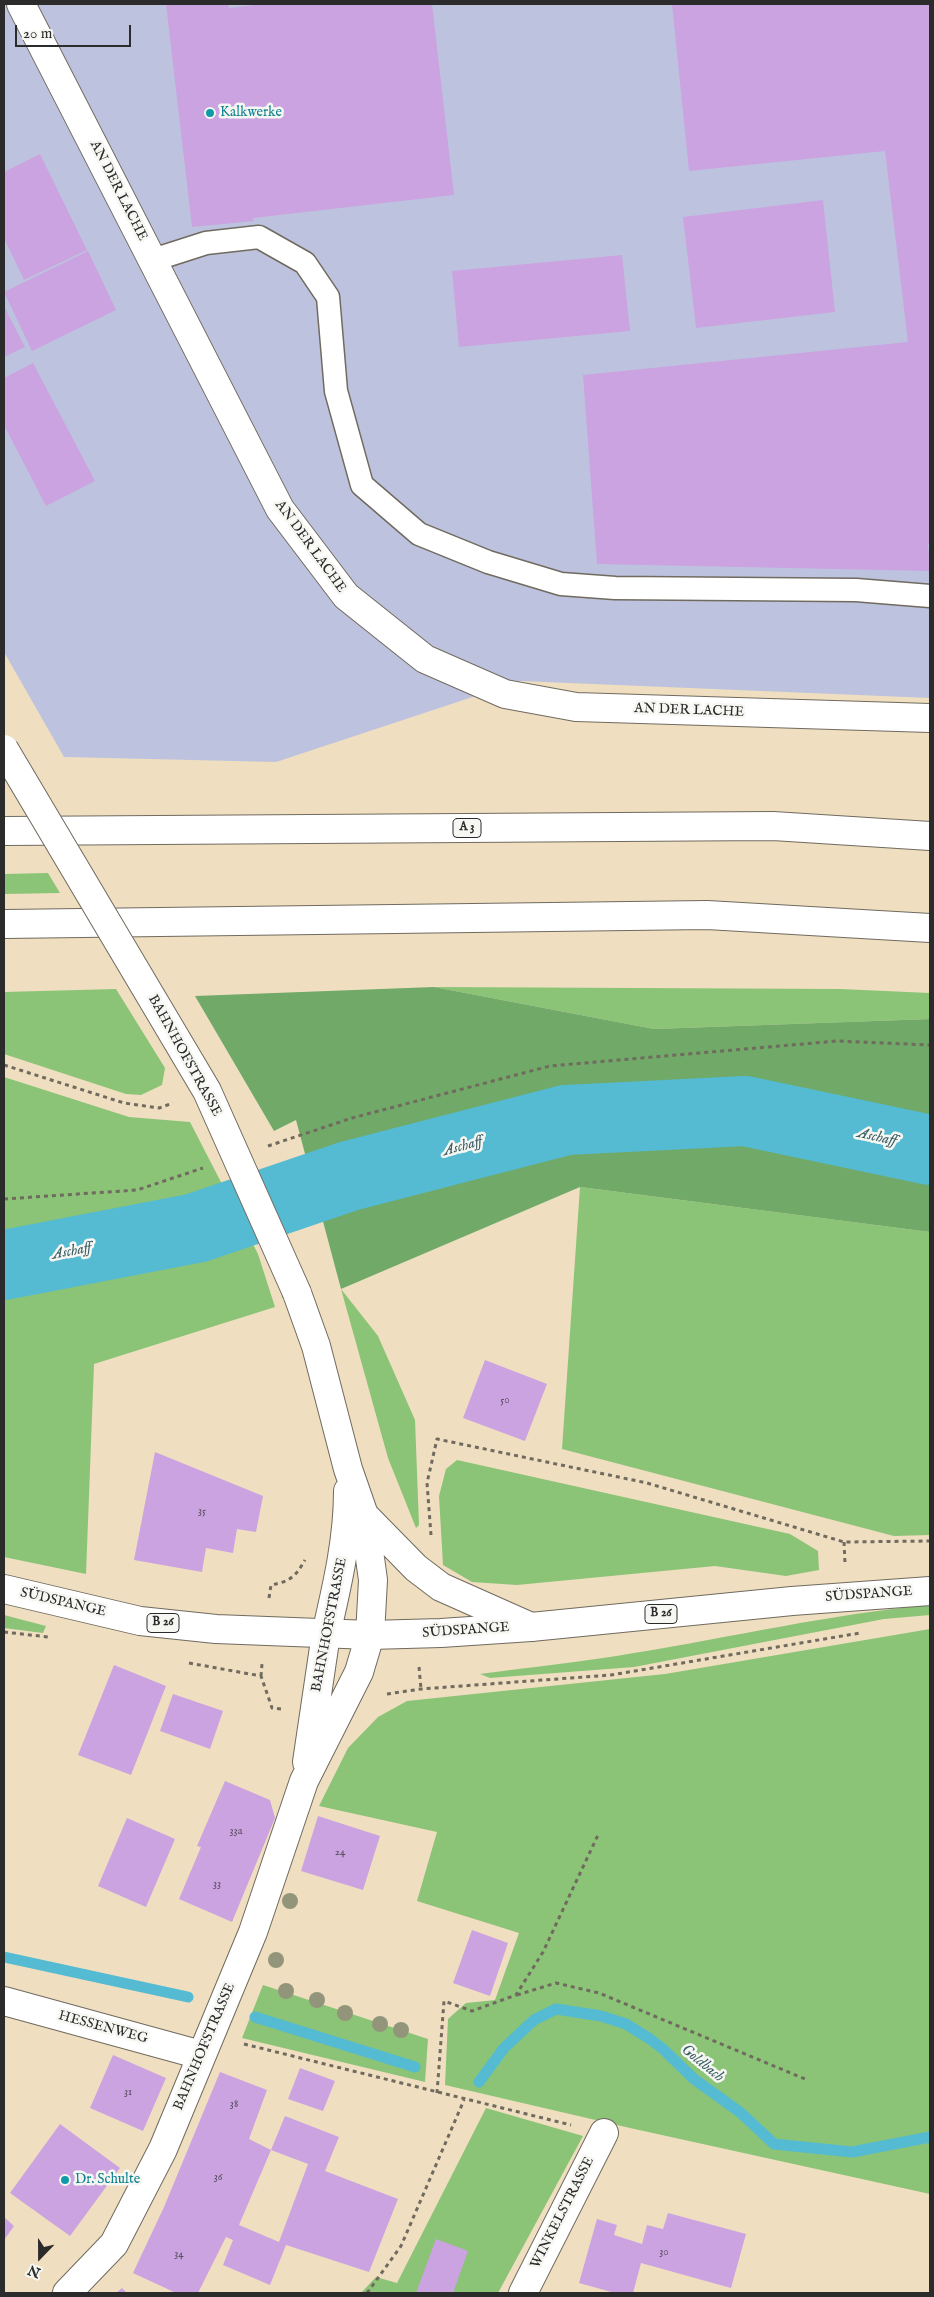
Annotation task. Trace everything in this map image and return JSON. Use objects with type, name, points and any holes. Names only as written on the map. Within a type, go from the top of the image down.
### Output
[{"type":"main road","name":"AN DER LACHE","points":[[21,4],[280,509],[346,596],[425,660],[505,694],[576,707],[930,718]]},
{"type":"main road","name":"BAHNHOFSTRASSE","points":[[4,749],[207,1091],[296,1293],[316,1346],[348,1469],[364,1515],[373,1580],[370,1635],[359,1672],[304,1781],[253,1932],[162,2149],[114,2244],[67,2293]]},
{"type":"main road","name":"A 3","points":[[4,831],[773,826],[930,836]]},
{"type":"main road","points":[[4,924],[707,915],[930,928]]},
{"type":"main road","name":"BAHNHOFSTRASSE","points":[[304,1781],[326,1634],[344,1553],[348,1518],[348,1469]]},
{"type":"main road","name":"BAHNHOFSTRASSE","points":[[364,1515],[416,1568],[441,1587],[531,1627]]},
{"type":"main road","name":"SÜDSPANGE","points":[[4,1590],[140,1621],[216,1629],[370,1635],[441,1633],[531,1627],[792,1601],[930,1590]]},
{"type":"main road","name":"HESSENWEG","points":[[4,2001],[205,2045]]},
{"type":"main road","name":"WINKELSTRASSE","points":[[523,2293],[604,2133]]},
{"type":"lane","points":[[153,260],[206,243],[259,237],[305,263],[328,297],[336,391],[362,485],[419,534],[488,562],[561,584],[615,588],[856,590],[930,596]]},
{"type":"path","points":[[259,1149],[352,1118],[550,1066],[837,1042],[930,1045]]},
{"type":"path","points":[[4,1064],[124,1103],[158,1108],[207,1091]]},
{"type":"path","points":[[4,1199],[137,1190],[212,1165]]},
{"type":"path","points":[[432,1533],[427,1483],[437,1439],[647,1483],[844,1542],[930,1541]]},
{"type":"path","points":[[4,1632],[50,1637]]},
{"type":"path","points":[[382,1699],[388,1693],[421,1689],[611,1675],[863,1632]]},
{"type":"path","points":[[184,1662],[261,1676],[272,1708],[313,1715]]},
{"type":"path","points":[[516,1995],[543,1952],[598,1836]]},
{"type":"path","points":[[437,2093],[444,2001],[472,2011],[556,1983],[599,1993],[805,2079]]},
{"type":"path","points":[[205,2045],[437,2093],[604,2133]]},
{"type":"path","points":[[367,2293],[401,2246],[464,2100]]},
{"type":"shaded area","points":[[4,4],[930,4],[930,698],[521,681],[276,762],[64,757],[4,652]]},
{"type":"green space","points":[[48,873],[60,893],[4,894],[4,874]]},
{"type":"green space","points":[[434,987],[840,989],[930,993],[930,1019],[654,1029]]},
{"type":"green space","points":[[434,987],[654,1029],[930,1019],[930,1232],[580,1187],[341,1289],[296,1120],[274,1131],[195,996]]},
{"type":"green space","points":[[116,989],[165,1068],[162,1085],[141,1095],[126,1094],[4,1054],[4,992]]},
{"type":"green space","points":[[4,1077],[129,1117],[190,1122],[258,1254],[275,1307],[94,1364],[86,1574],[4,1557],[4,1290],[43,1286],[225,1243],[66,1223],[4,1248]]},
{"type":"green space","points":[[580,1187],[930,1232],[930,1535],[894,1536],[562,1449]]},
{"type":"green space","points":[[341,1289],[378,1336],[415,1420],[419,1525],[416,1528],[388,1458]]},
{"type":"green space","points":[[457,1460],[790,1534],[818,1551],[819,1570],[786,1576],[715,1566],[517,1585],[472,1582],[443,1565],[439,1496],[446,1469]]},
{"type":"green space","points":[[930,1605],[930,1615],[884,1619],[634,1667],[490,1678],[480,1674],[576,1662],[855,1614]]},
{"type":"green space","points":[[4,1615],[46,1626],[43,1633],[4,1628]]},
{"type":"green space","points":[[930,1629],[930,2194],[445,2085],[448,2019],[466,2003],[495,2000],[519,1933],[417,1901],[437,1832],[319,1806],[348,1748],[378,1717],[407,1701],[665,1674]]},
{"type":"green space","points":[[263,1985],[428,2039],[425,2082],[242,2038]]},
{"type":"green space","points":[[486,2108],[583,2136],[498,2293],[361,2293],[376,2277],[397,2283]]},
{"type":"water","points":[[191,1196],[225,1244],[43,1286],[4,1290],[4,1248],[66,1223]]},
{"type":"building","points":[[166,4],[228,4],[229,8],[263,4],[432,4],[454,195],[253,218],[254,221],[192,227]]},
{"type":"building","points":[[672,4],[930,4],[930,544],[928,544],[930,571],[597,564],[583,375],[908,342],[885,151],[689,171]]},
{"type":"building","points":[[40,154],[87,250],[24,280],[4,238],[4,172]]},
{"type":"building","points":[[823,200],[835,312],[696,328],[683,217]]},
{"type":"building","points":[[88,251],[116,310],[32,351],[4,292]]},
{"type":"building","points":[[622,255],[630,331],[459,347],[452,271]]},
{"type":"building","points":[[4,306],[25,347],[4,357]]},
{"type":"building","points":[[33,363],[95,481],[46,506],[4,425],[4,378]]},
{"type":"building","points":[[485,1360],[547,1384],[525,1441],[463,1418]]},
{"type":"building","points":[[155,1452],[263,1496],[256,1532],[237,1529],[233,1553],[206,1548],[202,1572],[134,1560]]},
{"type":"building","points":[[114,1665],[166,1686],[131,1775],[78,1755]]},
{"type":"building","points":[[173,1694],[223,1711],[210,1749],[160,1731]]},
{"type":"building","points":[[225,1781],[270,1800],[275,1818],[232,1922],[179,1899],[201,1847],[197,1846]]},
{"type":"building","points":[[318,1816],[380,1836],[363,1890],[301,1871]]},
{"type":"building","points":[[127,1818],[175,1839],[146,1907],[98,1886]]},
{"type":"building","points":[[472,1930],[508,1943],[490,1996],[453,1983]]},
{"type":"building","points":[[113,2055],[166,2078],[143,2131],[90,2108]]},
{"type":"building","points":[[300,2068],[335,2081],[323,2111],[288,2099]]},
{"type":"building","points":[[220,2072],[267,2090],[249,2139],[271,2150],[285,2116],[339,2137],[325,2171],[398,2199],[369,2272],[286,2245],[270,2285],[223,2265],[233,2240],[226,2237],[198,2293],[176,2293],[133,2273],[164,2207]],"holes":[[[271,2150],[308,2164],[279,2242],[239,2225]]]},
{"type":"building","name":"Dr. Schulte","points":[[60,2124],[120,2168],[70,2236],[10,2193]]},
{"type":"building","points":[[668,2213],[746,2234],[731,2288],[641,2263],[633,2293],[615,2293],[579,2283],[597,2219],[617,2225],[614,2235],[642,2244],[647,2225],[663,2229]]},
{"type":"building","points":[[4,2217],[14,2226],[4,2240]]},
{"type":"building","points":[[436,2239],[468,2251],[453,2293],[416,2293]]},
{"type":"building","points":[[122,2288],[127,2293],[116,2293]]},
{"type":"waterway","name":"Aschaff","points":[[4,1265],[196,1228],[349,1176],[566,1120],[745,1111],[930,1150]]},
{"type":"waterway","points":[[4,1957],[188,1997]]},
{"type":"waterway","name":"Goldbach","points":[[479,2082],[504,2048],[534,2020],[556,2009],[601,2016],[626,2024],[663,2049],[694,2079],[741,2113],[774,2144],[852,2152],[930,2137]]},
{"type":"waterway","points":[[255,2017],[415,2067]]},
{"type":"place","name":"Kalkwerke","points":[[210,113]]},
{"type":"place","name":"Dr. Schulte","points":[[65,2180]]}]
